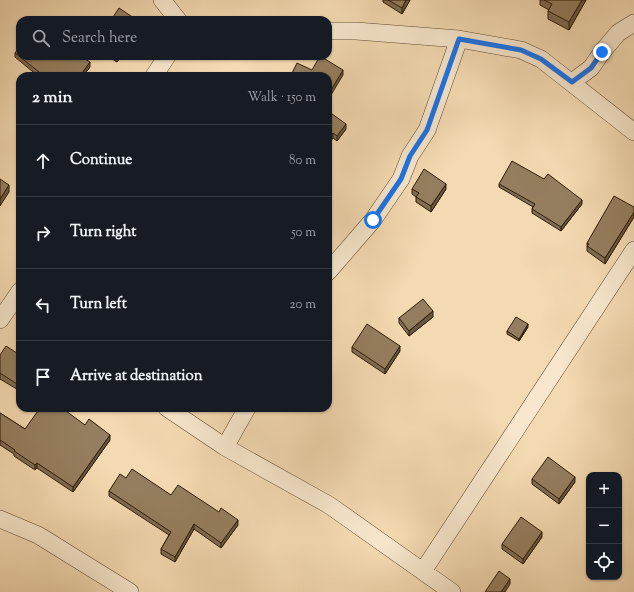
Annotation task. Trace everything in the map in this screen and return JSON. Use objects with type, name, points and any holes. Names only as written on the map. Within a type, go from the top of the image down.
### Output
[{"type":"street","points":[[162,0],[175,16]]},
{"type":"street","points":[[572,82],[591,68],[618,33],[634,23]]},
{"type":"street","points":[[332,31],[356,31],[459,39],[521,50],[541,59],[634,132]]},
{"type":"street","points":[[332,267],[373,220],[401,179],[410,156],[427,130],[459,39]]},
{"type":"street","points":[[157,72],[164,60]]},
{"type":"street","points":[[423,571],[634,250]]},
{"type":"street","points":[[7,312],[16,297]]},
{"type":"street","points":[[173,412],[225,447],[329,505],[452,592]]},
{"type":"street","points":[[225,447],[245,412]]},
{"type":"street","points":[[0,519],[38,535],[130,592]]},
{"type":"building","points":[[388,0],[406,0],[402,8]]},
{"type":"building","points":[[544,0],[582,0],[569,22],[548,11],[552,4]]},
{"type":"building","points":[[119,8],[131,16],[114,16]]},
{"type":"building","points":[[24,60],[87,60],[90,62],[83,72],[39,72]]},
{"type":"building","points":[[318,60],[327,60],[343,70],[332,88],[332,72],[292,72],[297,63],[312,70]]},
{"type":"building","points":[[332,114],[346,124],[337,136],[333,133],[332,134]]},
{"type":"building","points":[[512,161],[544,179],[548,174],[582,200],[561,227],[532,209],[535,204],[499,184]]},
{"type":"building","points":[[424,169],[446,184],[431,206],[416,197],[419,193],[412,189]]},
{"type":"building","points":[[0,179],[9,185],[0,199]]},
{"type":"building","points":[[614,196],[634,207],[634,212],[605,258],[587,246],[589,244],[587,243]]},
{"type":"building","points":[[423,299],[433,311],[409,331],[399,318]]},
{"type":"building","points":[[516,317],[528,324],[519,339],[507,331]]},
{"type":"building","points":[[367,324],[400,346],[385,369],[352,347]]},
{"type":"building","points":[[6,346],[16,352],[16,383],[0,373],[0,355]]},
{"type":"building","points":[[37,412],[67,412],[85,425],[89,419],[110,435],[73,487],[37,463],[35,465],[0,440],[0,413],[25,429]]},
{"type":"building","points":[[548,457],[575,477],[559,499],[532,479]]},
{"type":"building","points":[[132,469],[171,495],[178,485],[219,512],[221,508],[238,520],[221,543],[194,524],[175,557],[161,549],[171,532],[109,491],[120,474],[126,478]]},
{"type":"building","points":[[521,517],[542,532],[523,559],[502,544]]},
{"type":"building","points":[[499,571],[510,579],[501,592],[485,592]]},
{"type":"route","points":[[373,220],[401,179],[410,156],[427,130],[459,39],[521,50],[541,59],[572,82],[591,68],[602,52]]}]
